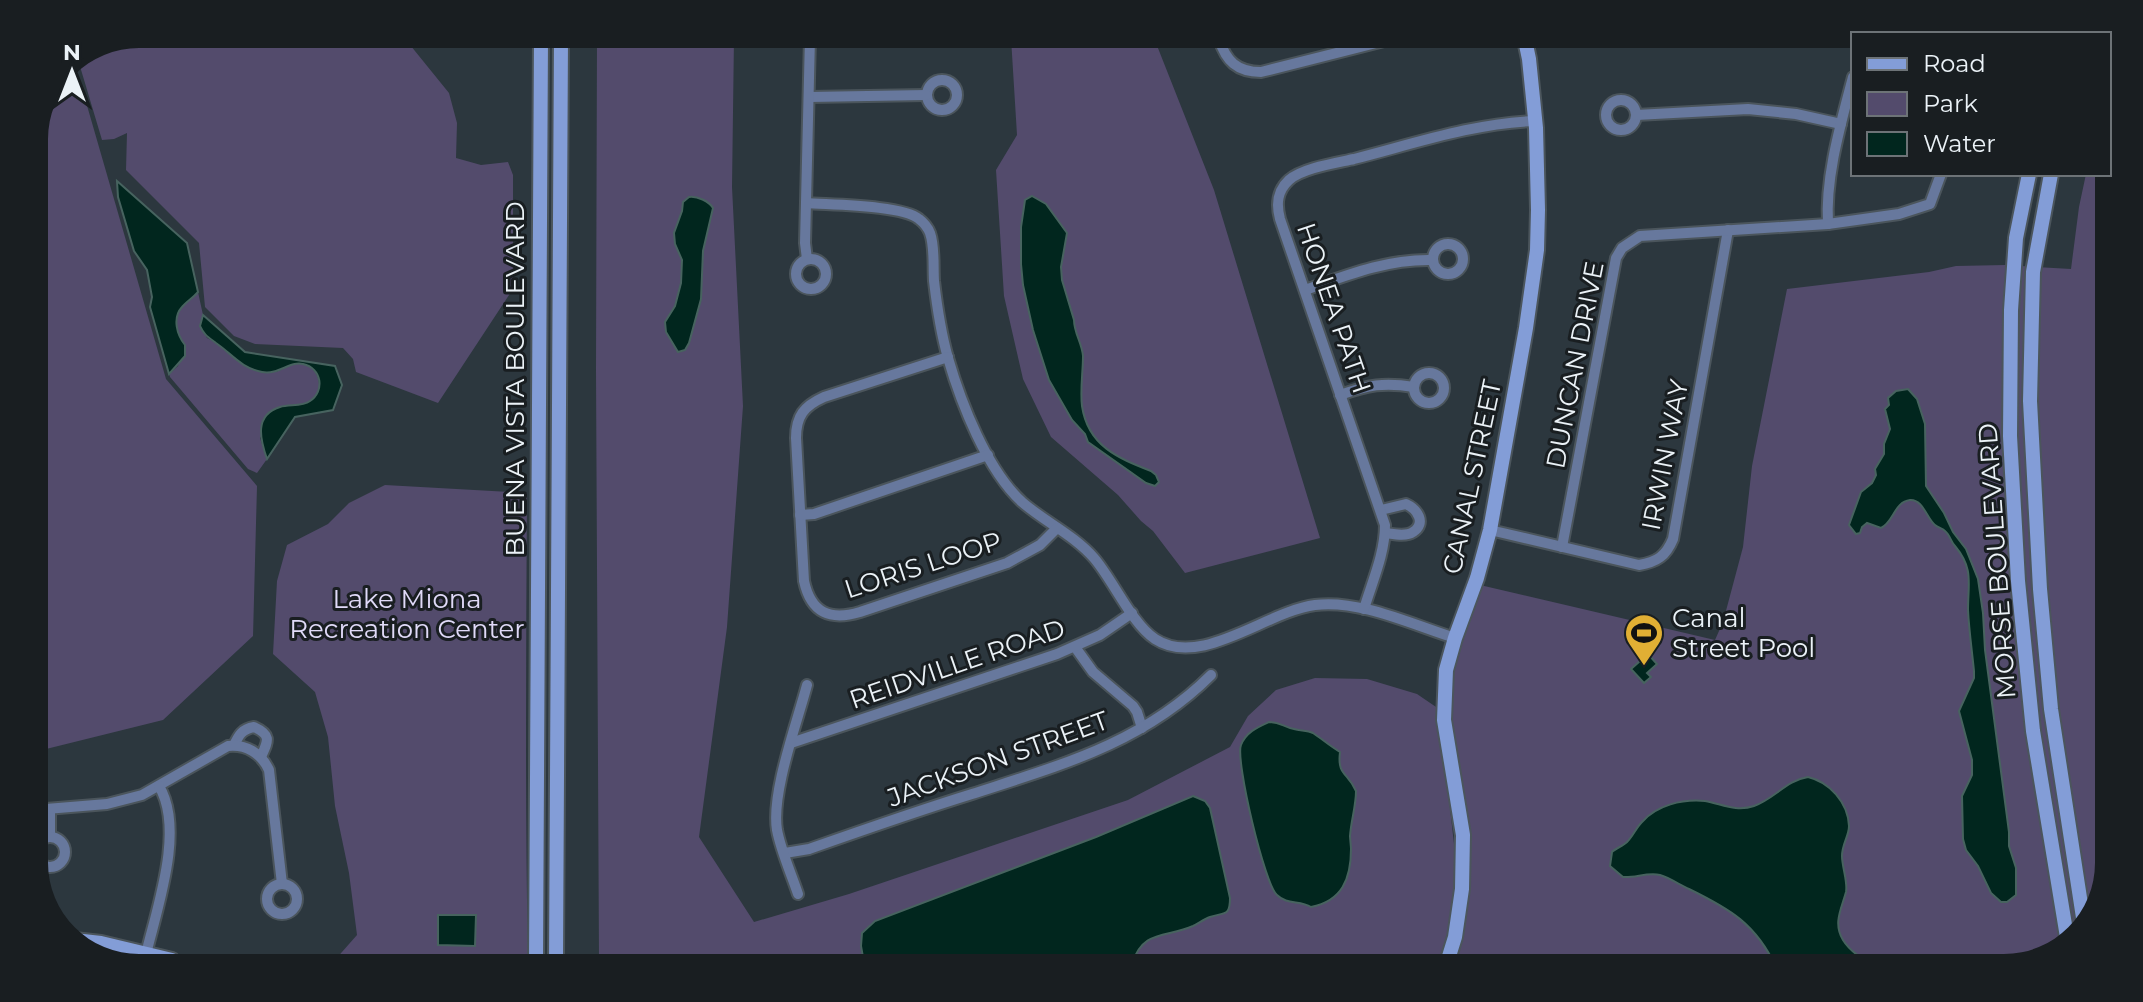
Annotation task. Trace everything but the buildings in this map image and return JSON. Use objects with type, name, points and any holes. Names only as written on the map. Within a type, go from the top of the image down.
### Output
[{"type":"main road","name":"BUENA VISTA BOULEVARD","points":[[536,954],[541,48]]},
{"type":"main road","name":"BUENA VISTA BOULEVARD","points":[[556,954],[561,48]]},
{"type":"main road","name":"CANAL STREET","points":[[1450,954],[1463,877],[1461,821],[1444,720],[1446,670],[1490,530],[1534,274],[1538,210],[1535,121],[1527,48]]},
{"type":"main road","name":"MORSE BOULEVARD","points":[[2029,176],[2016,238],[2011,310],[2010,436],[2018,581],[2033,731],[2066,930]]},
{"type":"main road","name":"MORSE BOULEVARD","points":[[2051,176],[2033,272],[2030,401],[2040,589],[2051,709],[2082,911]]},
{"type":"main road","points":[[93,942],[146,954]]},
{"type":"street","points":[[807,259],[810,48]]},
{"type":"street","points":[[1222,48],[1232,64],[1251,72],[1356,48]]},
{"type":"street","points":[[1828,224],[1827,207],[1851,85]]},
{"type":"street","points":[[809,97],[926,95]]},
{"type":"street","points":[[1636,115],[1748,109],[1796,114],[1841,124]]},
{"type":"street","name":"HONEA PATH","points":[[1364,609],[1385,533],[1381,510],[1278,208],[1281,190],[1294,176],[1481,127],[1535,121]]},
{"type":"street","name":"DUNCAN DRIVE","points":[[1562,547],[1616,258],[1622,248],[1640,236],[1828,224],[1899,214],[1930,204],[1940,176]]},
{"type":"street","points":[[806,203],[901,211],[919,218],[925,225],[931,238],[936,297],[948,357],[965,408],[988,455],[1019,499],[1091,554],[1146,632],[1156,640],[1169,646],[1195,648],[1316,604],[1364,609],[1455,638]]},
{"type":"street","name":"IRWIN WAY","points":[[1490,530],[1639,565],[1661,558],[1669,550],[1728,230]]},
{"type":"street","points":[[1305,290],[1381,265],[1432,260]]},
{"type":"street","name":"LORIS LOOP","points":[[948,357],[824,397],[812,403],[798,418],[796,438],[804,581],[813,604],[835,616],[860,612],[1007,563],[1040,545],[1057,528]]},
{"type":"street","points":[[1340,395],[1373,384],[1414,387]]},
{"type":"street","points":[[800,515],[814,514],[988,455]]},
{"type":"street","points":[[1381,510],[1406,504],[1419,515],[1420,521],[1414,532],[1385,533]]},
{"type":"street","name":"REIDVILLE ROAD","points":[[791,743],[1030,665],[1100,635],[1132,613]]},
{"type":"street","points":[[1075,647],[1093,672],[1133,706],[1142,728]]},
{"type":"street","name":"JACKSON STREET","points":[[785,853],[809,849],[1067,762],[1118,741],[1175,708],[1211,675]]},
{"type":"street","points":[[798,894],[777,830],[776,815],[780,783],[807,685]]},
{"type":"street","points":[[234,745],[245,728],[259,729],[264,732],[267,743],[261,757]]},
{"type":"street","points":[[50,837],[50,809],[107,804],[142,795],[228,746],[244,747],[261,757],[269,770],[282,884]]},
{"type":"street","points":[[146,954],[168,864],[168,814],[159,786]]},
{"type":"green space","points":[[139,48],[413,48],[449,93],[457,123],[456,158],[481,165],[508,162],[513,175],[513,289],[438,403],[356,372],[353,359],[343,348],[255,344],[234,336],[205,307],[199,243],[126,170],[127,133],[102,140],[81,70],[104,55]]},
{"type":"green space","points":[[597,48],[734,48],[732,187],[743,406],[727,627],[699,837],[754,922],[849,894],[1128,800],[1230,747],[1248,716],[1276,690],[1315,678],[1367,679],[1417,694],[1439,709],[1455,853],[1468,857],[1452,756],[1449,705],[1457,646],[1480,585],[1715,640],[1723,622],[1743,547],[1752,466],[1787,289],[1956,266],[2071,269],[2086,176],[2095,176],[2095,863],[2088,898],[2073,923],[2055,939],[2028,951],[2004,954],[599,954]]},
{"type":"green space","points":[[1012,48],[1158,48],[1214,190],[1320,538],[1185,573],[1153,531],[1118,495],[1051,437],[1023,379],[1004,296],[996,170],[1017,135]]},
{"type":"green space","points":[[78,73],[166,379],[257,486],[253,636],[163,720],[48,749],[48,133],[55,104],[63,88]]},
{"type":"green space","points":[[198,292],[203,315],[200,326],[207,338],[276,372],[291,365],[308,365],[319,381],[317,394],[312,400],[301,405],[281,407],[260,438],[267,459],[257,473],[248,469],[169,374],[178,366],[185,345],[178,331],[177,316]]},
{"type":"green space","name":"Lake Miona Recreation Center","points":[[385,485],[527,493],[528,954],[340,954],[357,935],[349,873],[335,806],[328,737],[315,692],[273,654],[277,581],[287,545],[328,524],[349,503]]},
{"type":"water","points":[[117,181],[187,243],[198,292],[177,316],[185,356],[169,374],[150,307],[152,297],[147,270],[134,251],[118,197]]},
{"type":"water","points":[[1032,196],[1046,204],[1067,233],[1062,280],[1083,356],[1081,400],[1085,420],[1106,449],[1156,475],[1159,482],[1155,486],[1146,483],[1088,442],[1049,380],[1033,330],[1021,264],[1025,200]]},
{"type":"water","points":[[689,197],[696,197],[713,208],[703,251],[701,299],[689,343],[685,350],[678,352],[666,332],[665,322],[675,306],[681,283],[682,260],[674,233],[683,202]]},
{"type":"water","points":[[203,315],[245,352],[335,366],[342,385],[333,410],[295,417],[267,459],[261,436],[266,416],[280,407],[310,401],[318,392],[318,375],[303,364],[268,372],[248,367],[205,334],[200,326]]},
{"type":"water","points":[[1908,389],[1917,399],[1925,424],[1926,486],[1966,549],[1978,579],[2009,846],[2016,868],[2016,895],[2007,902],[2001,902],[1991,893],[1966,850],[1963,839],[1962,796],[1972,775],[1972,760],[1959,711],[1974,678],[1968,610],[1969,576],[1965,562],[1947,533],[1935,525],[1922,506],[1914,501],[1901,504],[1881,528],[1867,523],[1856,534],[1849,525],[1861,492],[1872,483],[1875,469],[1884,454],[1890,429],[1885,409],[1889,405],[1888,398],[1896,391]]},
{"type":"water","name":"Canal Street Pool","points":[[1648,654],[1657,664],[1647,673],[1651,677],[1644,683],[1631,669]]},
{"type":"water","points":[[1269,722],[1313,733],[1340,752],[1342,770],[1356,791],[1347,879],[1330,900],[1311,907],[1277,895],[1265,870],[1252,822],[1242,774],[1241,745],[1249,733]]},
{"type":"water","points":[[1808,777],[1830,788],[1841,801],[1848,817],[1848,833],[1842,856],[1846,892],[1839,928],[1843,940],[1856,954],[1769,954],[1760,939],[1740,919],[1717,904],[1664,876],[1623,877],[1610,866],[1612,852],[1627,842],[1648,816],[1662,807],[1679,802],[1705,801],[1747,808]]},
{"type":"water","points":[[1193,796],[1205,801],[1210,808],[1230,898],[1229,908],[1225,913],[1183,930],[1156,936],[1142,945],[1137,954],[862,954],[862,933],[875,921],[1096,837]]},
{"type":"water","points":[[438,915],[476,915],[475,946],[438,945]]},
{"type":"place","name":"Canal Street Pool","points":[[1644,667]]}]
